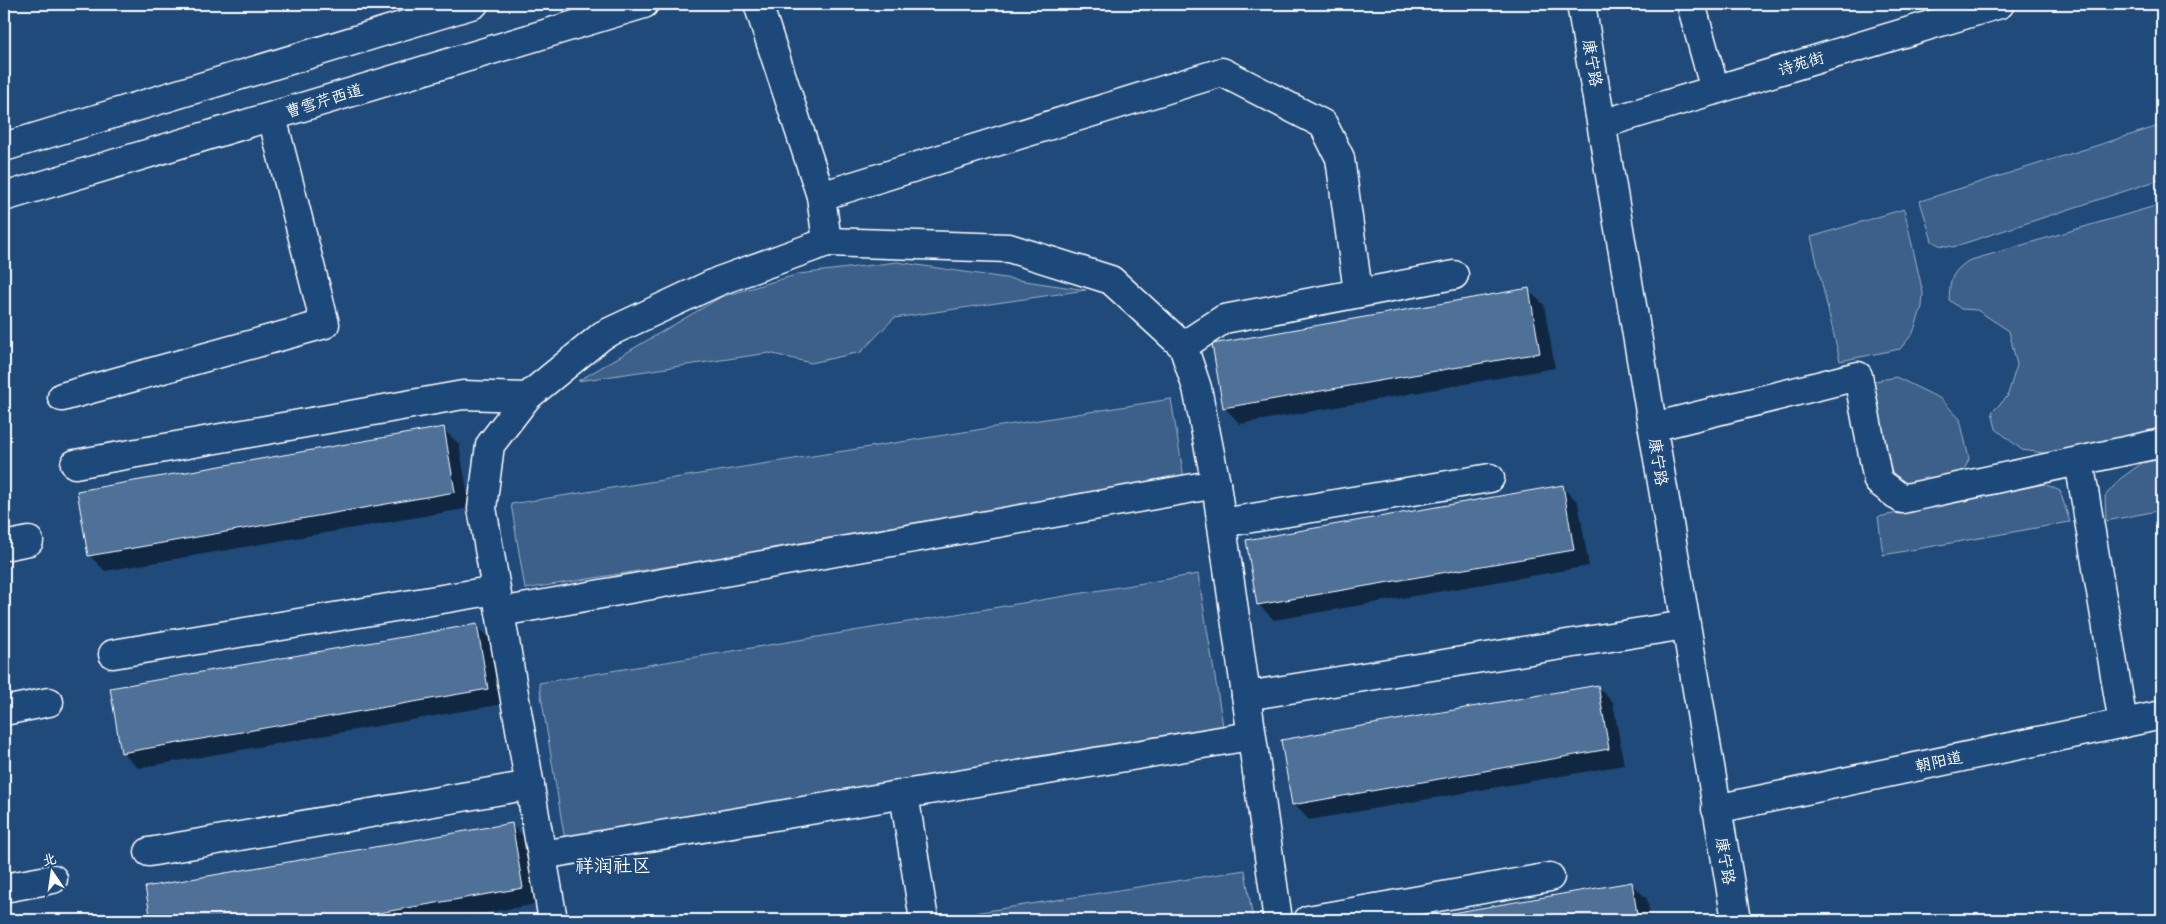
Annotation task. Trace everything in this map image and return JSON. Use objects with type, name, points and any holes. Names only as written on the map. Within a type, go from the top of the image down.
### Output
[{"type":"street","points":[[4,147],[474,4]]},
{"type":"street","name":"曹雪芹西道","points":[[4,197],[644,4]]},
{"type":"street","points":[[758,4],[821,196],[827,242]]},
{"type":"street","name":"康宁路","points":[[1581,4],[1736,920]]},
{"type":"street","points":[[1691,4],[1715,90]]},
{"type":"street","name":"诗苑街","points":[[1602,124],[2000,4]]},
{"type":"street","points":[[821,196],[1222,72],[1323,124],[1340,158],[1358,292]]},
{"type":"street","points":[[62,397],[325,324],[272,116]]},
{"type":"street","points":[[553,920],[482,508],[490,445],[527,397],[603,335],[719,281],[827,242],[1009,248],[1111,280],[1182,346],[1197,388],[1216,484],[1250,736],[1278,920]]},
{"type":"street","points":[[1182,346],[1224,318],[1454,275]]},
{"type":"street","points":[[1652,427],[1858,376],[1878,481],[1902,499],[2162,443]]},
{"type":"street","points":[[75,464],[464,395],[527,397]]},
{"type":"street","points":[[2080,461],[2123,723]]},
{"type":"street","points":[[1222,523],[1490,478]]},
{"type":"street","points":[[112,654],[498,601],[1216,484]]},
{"type":"street","points":[[1246,696],[1685,625]]},
{"type":"street","points":[[4,711],[49,702]]},
{"type":"street","name":"朝阳道","points":[[1716,809],[2162,715]]},
{"type":"street","points":[[542,855],[1250,736]]},
{"type":"street","points":[[149,852],[530,785]]},
{"type":"street","points":[[904,794],[924,920]]},
{"type":"street","points":[[1308,920],[1550,877]]},
{"type":"street","points":[[4,888],[54,879]]},
{"type":"shaded area","points":[[2162,125],[2162,179],[1953,247],[1939,245],[1932,241],[1920,201]]},
{"type":"shaded area","points":[[2162,204],[2162,435],[2065,456],[2022,450],[1996,429],[1992,412],[2007,397],[2017,365],[2009,331],[1977,310],[1961,309],[1949,300],[1952,277],[1968,261]]},
{"type":"shaded area","points":[[1904,209],[1923,293],[1922,307],[1913,333],[1900,349],[1840,361],[1811,237]]},
{"type":"shaded area","points":[[897,262],[1086,290],[894,318],[861,352],[811,363],[769,353],[578,381],[721,297],[799,274]]},
{"type":"shaded area","points":[[1896,377],[1941,399],[1960,419],[1969,459],[1962,475],[1870,496],[1849,386]]},
{"type":"shaded area","points":[[1171,399],[1185,484],[525,589],[511,504]]},
{"type":"shaded area","points":[[2162,459],[2162,510],[2106,521],[2105,496],[2120,479],[2142,463]]},
{"type":"shaded area","points":[[2042,483],[2060,491],[2070,522],[1883,555],[1878,517]]},
{"type":"shaded area","points":[[1198,574],[1224,732],[565,841],[539,683]]},
{"type":"shaded area","points":[[1245,870],[1253,920],[930,920]]},
{"type":"building","points":[[1529,288],[1540,353],[1223,408],[1212,344]]},
{"type":"building","points":[[444,427],[455,492],[88,556],[77,491]]},
{"type":"building","points":[[1563,485],[1574,550],[1257,605],[1246,540]]},
{"type":"building","points":[[477,624],[488,689],[121,753],[110,688]]},
{"type":"building","points":[[1598,685],[1609,749],[1292,805],[1281,740]]},
{"type":"building","points":[[512,823],[523,888],[338,920],[151,920],[145,887]]},
{"type":"building","points":[[1632,882],[1638,920],[1411,920]]},
{"type":"district","name":"祥润社区","points":[[613,866]]}]
